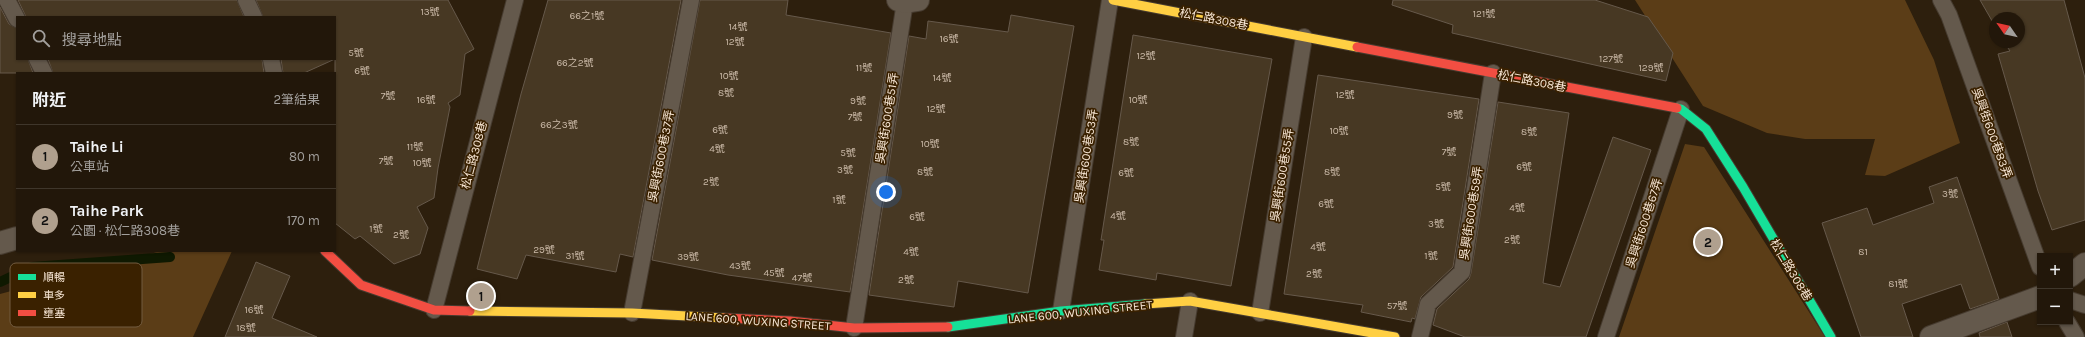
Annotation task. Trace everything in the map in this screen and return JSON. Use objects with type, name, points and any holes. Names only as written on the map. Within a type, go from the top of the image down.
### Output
[{"type":"street","name":"松仁路308巷","points":[[1113,0],[1681,109],[1706,129],[1831,337]]},
{"type":"street","points":[[0,243],[16,238]]},
{"type":"street","name":"LANE 600, WUXING STREET","points":[[326,252],[361,285],[434,310],[632,313],[823,331],[854,328],[953,327],[1061,311],[1190,301],[1395,337]]},
{"type":"street","points":[[2073,274],[2085,264]]},
{"type":"street","points":[[1931,337],[2037,298]]},
{"type":"lane","points":[[7,0],[16,17]]},
{"type":"lane","points":[[246,0],[254,16]]},
{"type":"lane","name":"松仁路308巷","points":[[434,310],[515,0]]},
{"type":"lane","name":"吳興街600巷37弄","points":[[632,313],[691,0]]},
{"type":"lane","name":"吳興街600巷53弄","points":[[1061,311],[1110,0]]},
{"type":"lane","name":"吳興街600巷83弄","points":[[1941,0],[1950,15],[2037,259]]},
{"type":"lane","name":"吳興街600巷51弄","points":[[854,328],[907,1]]},
{"type":"lane","name":"吳興街600巷55弄","points":[[1260,313],[1304,37]]},
{"type":"lane","points":[[38,60],[44,72]]},
{"type":"lane","points":[[271,60],[274,72]]},
{"type":"lane","name":"吳興街600巷59弄","points":[[1420,337],[1428,304],[1462,272],[1493,73]]},
{"type":"lane","name":"吳興街600巷67弄","points":[[1606,337],[1681,109]]},
{"type":"lane","points":[[1184,337],[1190,301]]},
{"type":"lane","points":[[2073,301],[2085,305]]},
{"type":"lane","points":[[2069,325],[2076,337]]},
{"type":"shaded area","points":[[1635,0],[1905,0],[1934,60],[1960,143],[1885,176],[1865,175],[1875,139],[1805,139],[1767,133],[1703,106]]},
{"type":"shaded area","points":[[1685,144],[1704,147],[1825,337],[1619,337]]},
{"type":"shaded area","points":[[157,252],[232,252],[193,337],[0,337],[0,294],[10,291],[10,327],[142,327],[142,263],[116,263]]},
{"type":"building","points":[[18,0],[237,0],[244,16],[26,16]]},
{"type":"building","points":[[256,0],[448,0],[474,49],[465,54],[460,95],[448,103],[450,107],[438,168],[434,198],[417,207],[428,228],[420,254],[394,264],[360,236],[355,239],[336,224],[336,16],[263,16]]},
{"type":"building","points":[[548,0],[681,0],[633,257],[620,254],[616,272],[526,255],[517,279],[477,269],[521,94]]},
{"type":"building","points":[[700,0],[788,0],[786,15],[891,33],[850,292],[728,275],[652,260]]},
{"type":"building","points":[[1393,0],[1595,0],[1648,17],[1673,53],[1666,81],[1452,33],[1453,25],[1392,5]]},
{"type":"building","points":[[1980,0],[2064,0],[2085,78],[2085,220],[2052,230],[2038,191],[1998,54],[2010,51],[2008,48],[2025,48],[2025,12],[1989,12],[1989,16]]},
{"type":"building","points":[[0,7],[9,24],[16,28],[16,60],[28,60],[33,72],[0,73]]},
{"type":"building","points":[[1011,15],[1074,26],[1028,293],[958,281],[954,307],[869,295],[909,36],[926,39],[928,21],[1008,32]]},
{"type":"building","points":[[1133,35],[1272,59],[1231,286],[1157,273],[1156,280],[1099,270],[1104,240],[1101,240]]},
{"type":"building","points":[[48,60],[262,60],[264,72],[53,72]]},
{"type":"building","points":[[281,60],[333,60],[306,72],[283,72]]},
{"type":"building","points":[[1318,75],[1479,99],[1453,267],[1421,297],[1415,319],[1412,318],[1411,322],[1361,312],[1363,305],[1284,294]]},
{"type":"building","points":[[1498,102],[1569,113],[1543,283],[1560,287],[1613,137],[1651,150],[1586,337],[1465,337],[1433,325],[1437,309],[1469,279],[1471,273]]},
{"type":"building","points":[[1957,177],[1999,299],[1970,309],[1961,284],[1902,304],[1913,337],[1861,337],[1822,223],[1867,208],[1873,225],[1934,203],[1929,187]]},
{"type":"building","points":[[256,262],[290,276],[272,318],[317,337],[225,337]]},
{"type":"building","points":[[2007,322],[2012,337],[1980,337],[1979,333]]},
{"type":"waterway","points":[[87,263],[170,257]]},
{"type":"waterway","points":[[0,282],[10,277]]},
{"type":"traffic: fast","points":[[1677,108],[1681,109],[1706,129],[1743,187],[1831,337]]},
{"type":"traffic: fast","points":[[948,327],[1061,311],[1145,304]]},
{"type":"traffic: slow","points":[[1113,0],[1357,47]]},
{"type":"traffic: slow","points":[[1145,304],[1190,301],[1395,337]]},
{"type":"traffic: slow","points":[[470,311],[632,313],[724,318]]},
{"type":"traffic: jam","points":[[1357,47],[1677,108]]},
{"type":"traffic: jam","points":[[326,252],[361,285],[434,310],[470,311]]},
{"type":"traffic: jam","points":[[724,318],[790,321],[854,328],[948,327]]},
{"type":"place","name":"Taihe Park","points":[[1708,242]]},
{"type":"place","name":"Taihe Li","points":[[481,296]]}]
